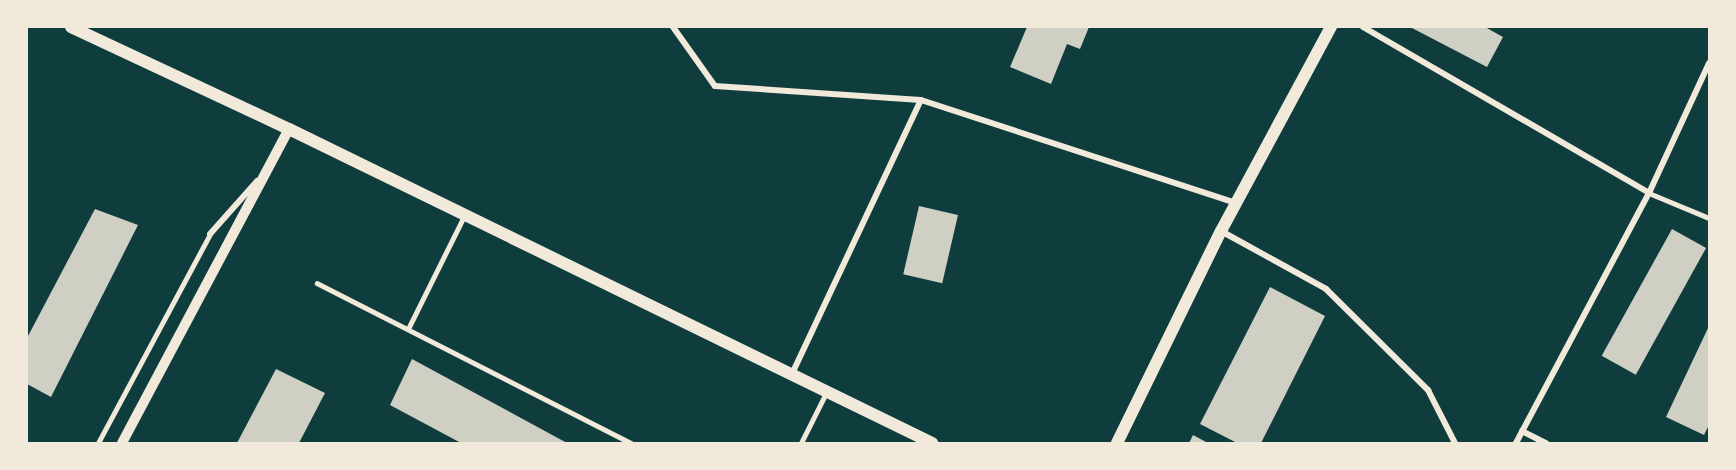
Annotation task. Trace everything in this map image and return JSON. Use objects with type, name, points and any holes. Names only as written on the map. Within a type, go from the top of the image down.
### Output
[{"type":"main road","points":[[71,27],[289,129],[932,443]]},
{"type":"main road","points":[[1117,443],[1221,231],[1331,27]]},
{"type":"street","points":[[674,27],[715,86],[921,100],[1236,203]]},
{"type":"street","points":[[1363,27],[1649,194]]},
{"type":"street","points":[[1516,443],[1649,194],[1709,63]]},
{"type":"street","points":[[791,376],[921,100]]},
{"type":"street","points":[[122,443],[289,129]]},
{"type":"street","points":[[210,234],[268,169]]},
{"type":"street","points":[[1221,231],[1326,289],[1428,390],[1455,443]]},
{"type":"street","points":[[1522,431],[1546,443]]},
{"type":"lane","points":[[1649,194],[1709,218]]},
{"type":"lane","points":[[408,329],[464,215]]},
{"type":"lane","points":[[99,443],[210,234]]},
{"type":"lane","points":[[318,283],[631,443]]},
{"type":"lane","points":[[801,443],[826,393]]},
{"type":"building","points":[[1027,27],[1089,27],[1080,49],[1067,44],[1051,84],[1010,67]]},
{"type":"building","points":[[1410,27],[1485,27],[1503,37],[1487,67]]},
{"type":"building","points":[[919,206],[958,215],[942,283],[903,274]]},
{"type":"building","points":[[95,209],[138,225],[51,397],[27,384],[27,338]]},
{"type":"building","points":[[1672,229],[1706,248],[1636,375],[1602,356]]},
{"type":"building","points":[[1270,287],[1325,316],[1261,443],[1237,443],[1200,424]]},
{"type":"building","points":[[1709,326],[1709,425],[1704,435],[1666,417]]},
{"type":"building","points":[[412,359],[567,443],[461,443],[390,405]]},
{"type":"building","points":[[276,369],[325,393],[299,443],[237,443]]},
{"type":"building","points":[[1193,435],[1208,443],[1189,443]]}]
